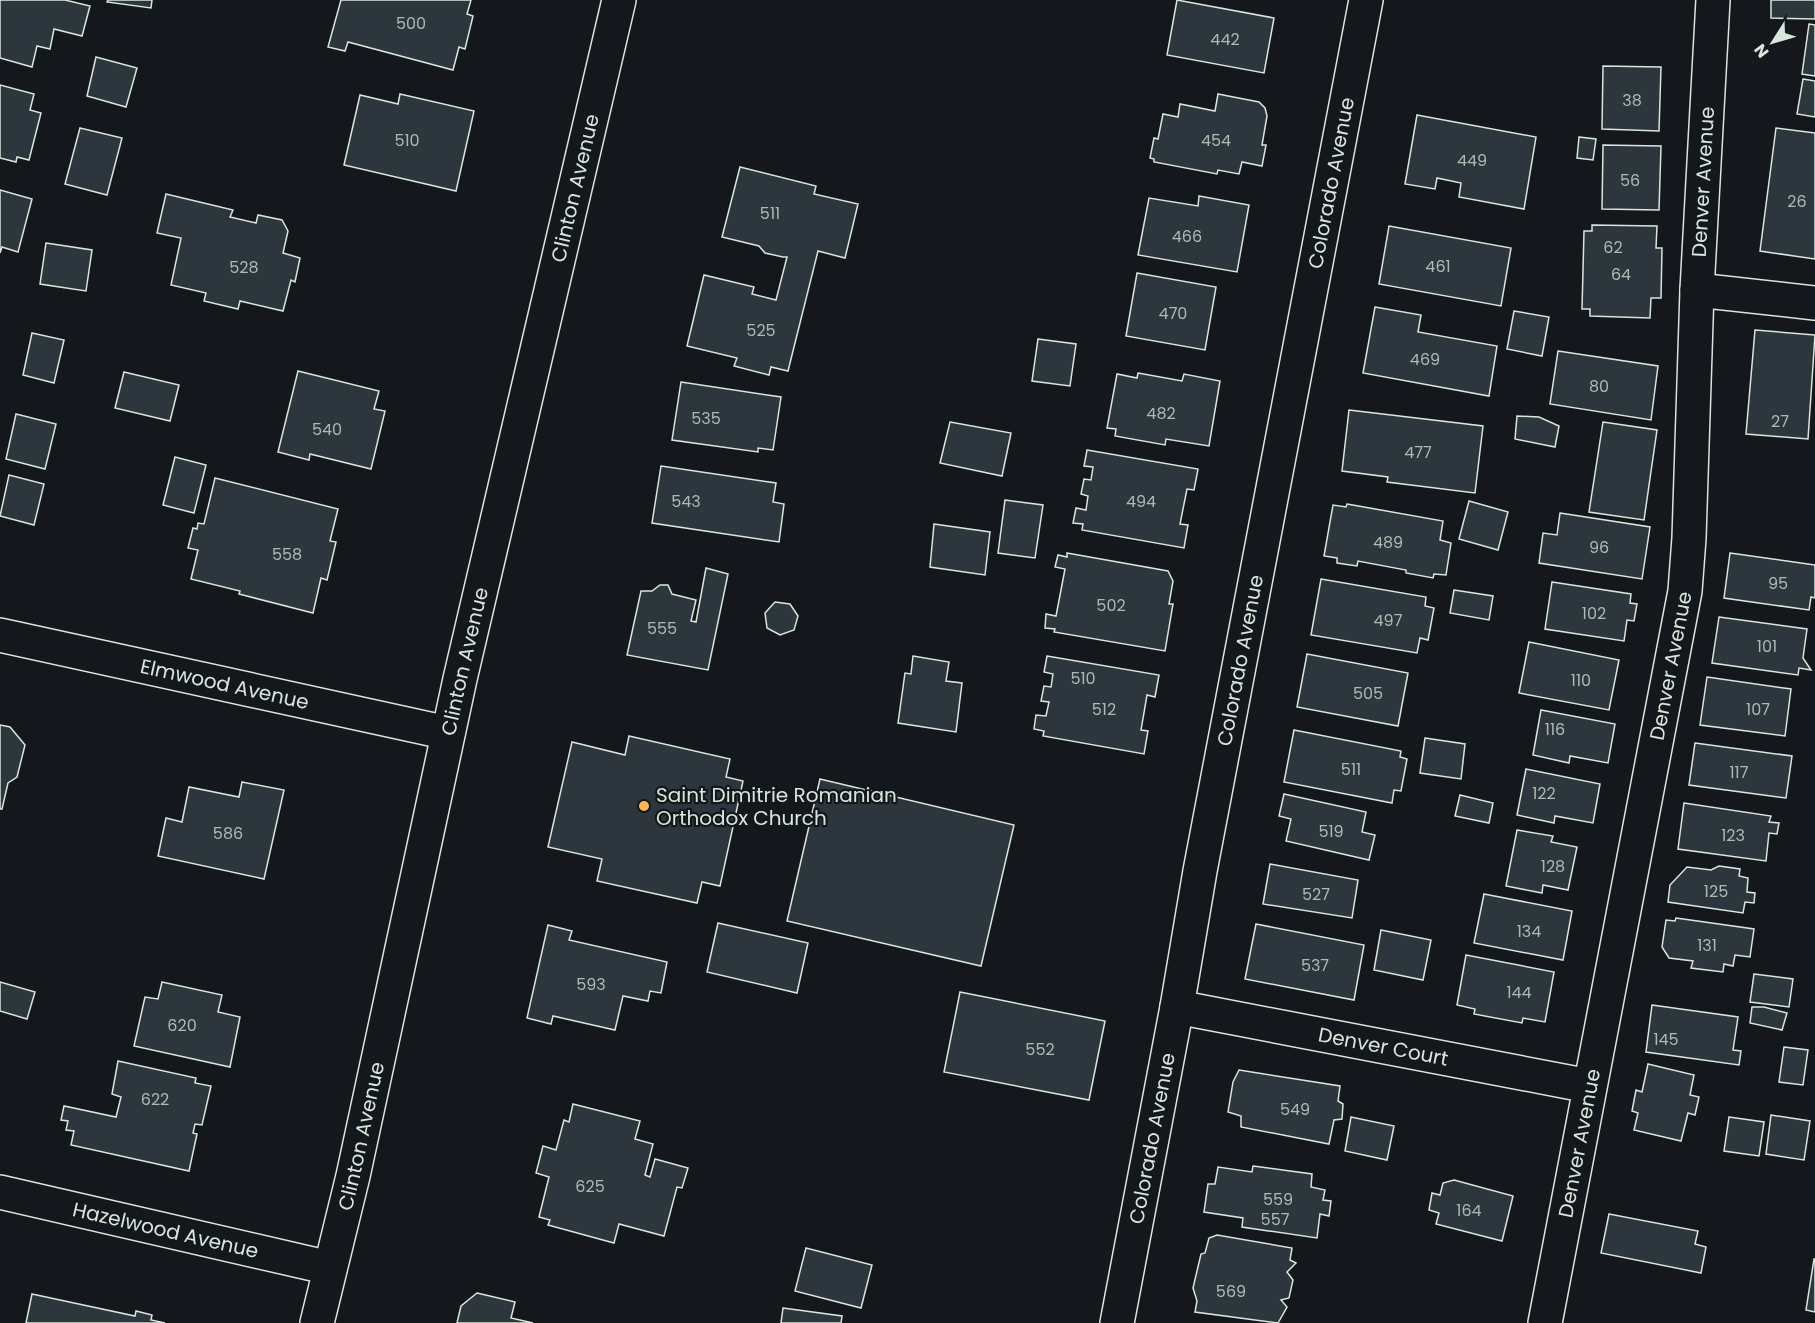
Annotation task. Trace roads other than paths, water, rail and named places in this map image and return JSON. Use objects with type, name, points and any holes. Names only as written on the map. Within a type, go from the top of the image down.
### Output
[{"type":"street","name":"Clinton Avenue","points":[[317,1323],[352,1176],[448,733],[619,0]]},
{"type":"street","name":"Colorado Avenue","points":[[1117,1323],[1177,1007],[1200,871],[1366,0]]},
{"type":"street","name":"Denver Avenue","points":[[1545,1323],[1684,591],[1689,538],[1697,290],[1713,0]]},
{"type":"street","points":[[1697,290],[1815,303]]},
{"type":"street","name":"Elmwood Avenue","points":[[0,635],[448,733]]},
{"type":"street","name":"Denver Court","points":[[1177,1007],[1589,1086]]},
{"type":"street","name":"Hazelwood Avenue","points":[[0,1192],[330,1268]]},
{"type":"place","name":"Saint Dimitrie Romanian Orthodox Church","points":[[644,806]]}]
